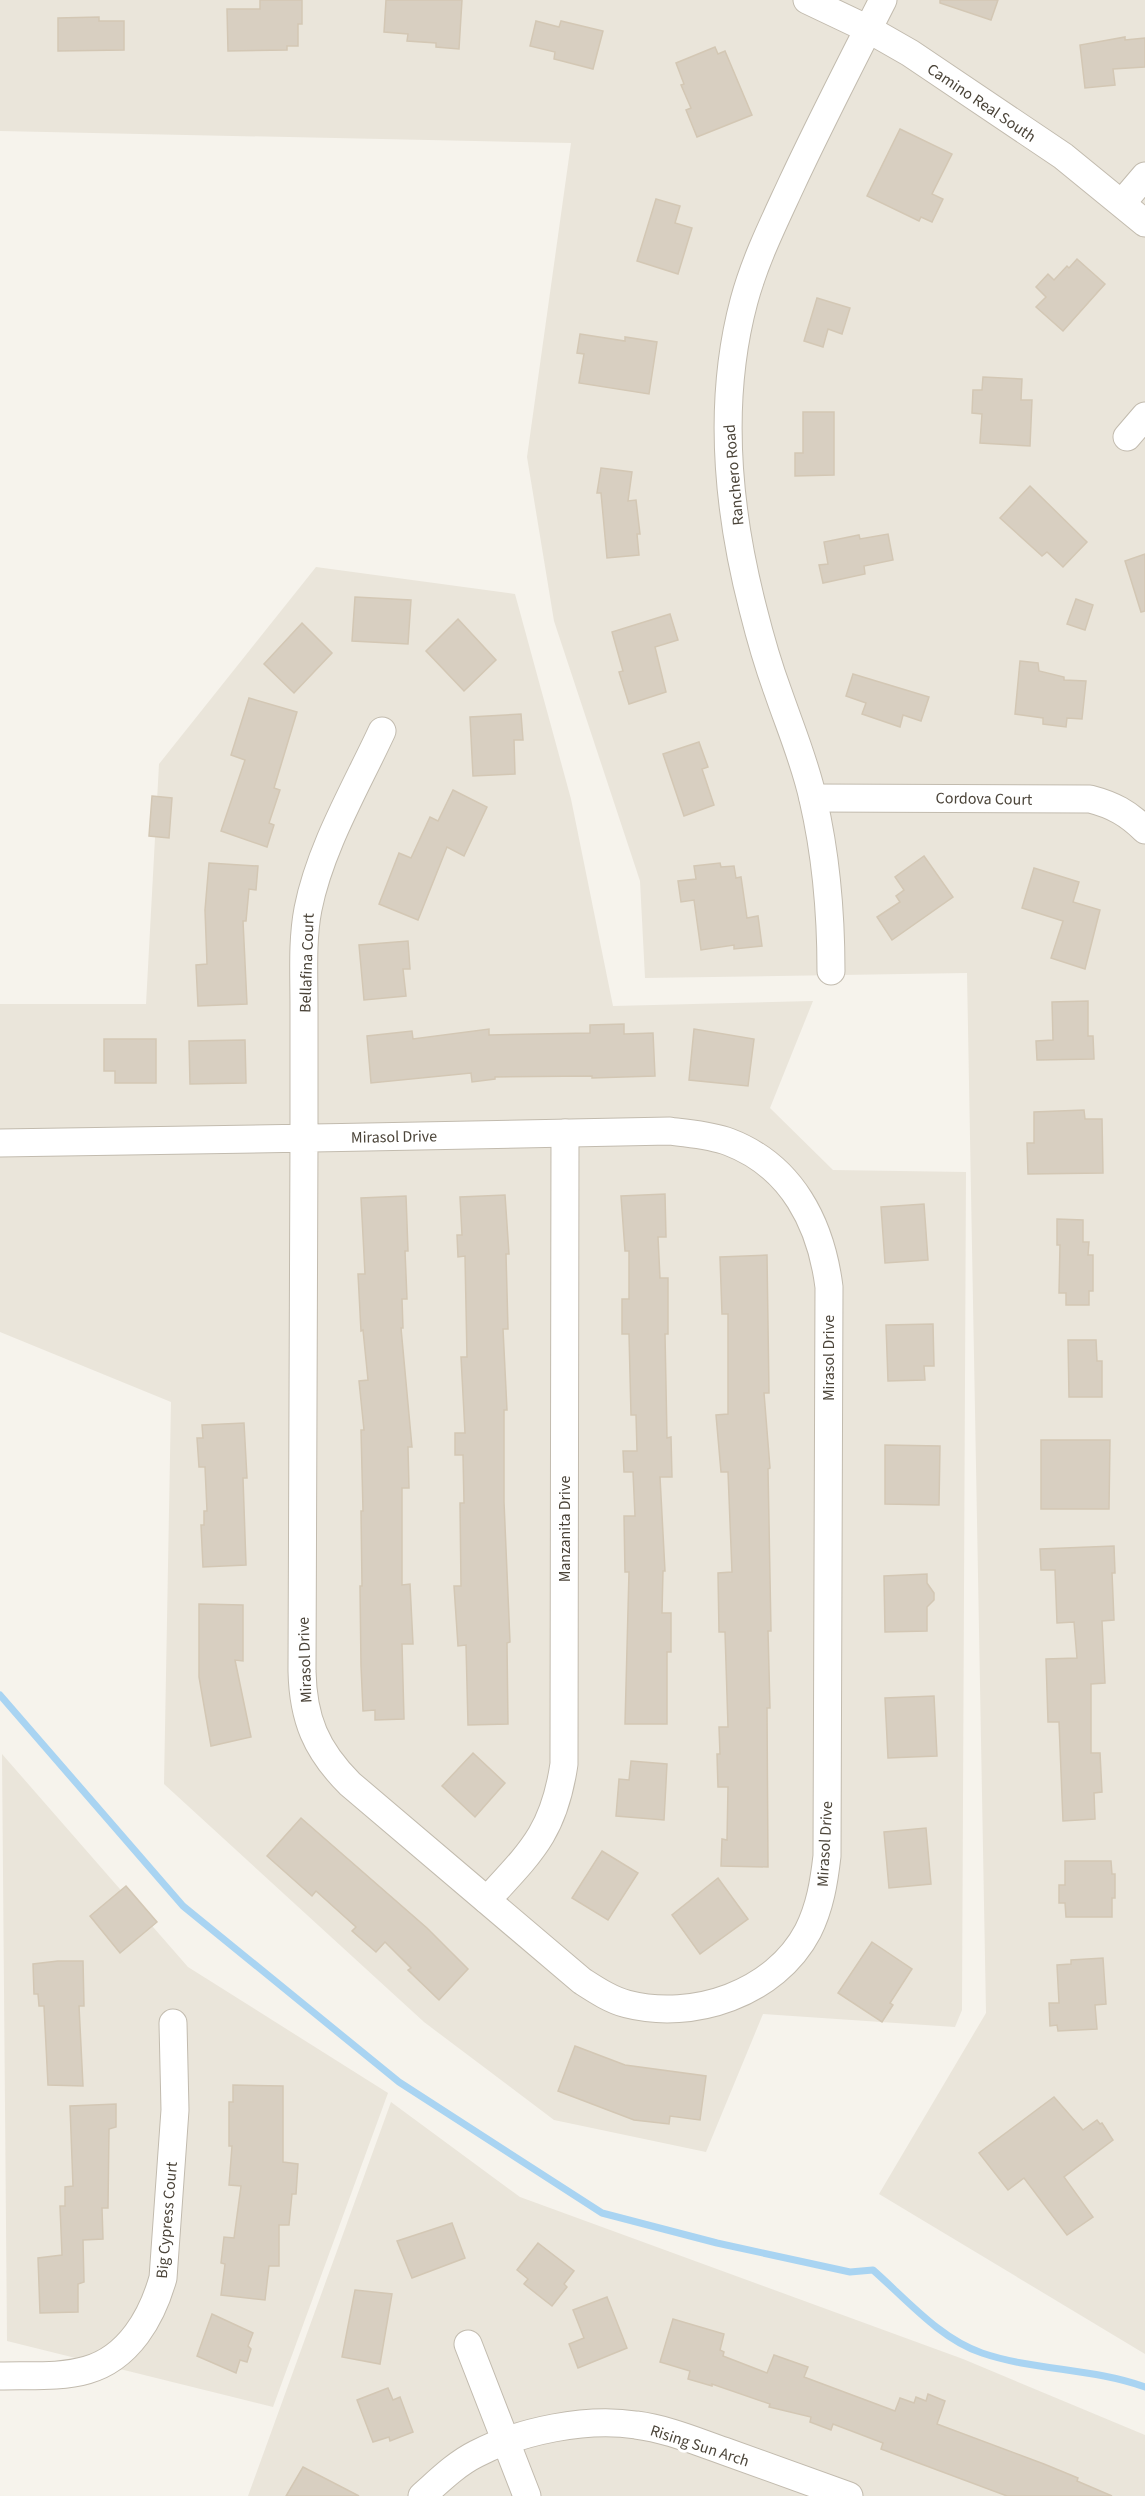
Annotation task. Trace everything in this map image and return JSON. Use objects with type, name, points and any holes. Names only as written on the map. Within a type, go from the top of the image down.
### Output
[{"type":"street","name":"Camino Real South","points":[[807,0],[868,29],[910,53],[1063,156],[1145,223]]},
{"type":"street","name":"Ranchero Road","points":[[831,971],[831,930],[826,870],[813,798],[803,762],[777,690],[753,608],[734,511],[727,451],[728,400],[733,350],[742,310],[760,252],[883,0]]},
{"type":"street","points":[[1122,203],[1145,176]]},
{"type":"street","points":[[1127,437],[1145,416]]},
{"type":"street","name":"Bellafina Court","points":[[303,1138],[304,952],[308,908],[325,854],[382,731]]},
{"type":"street","name":"Cordova Court","points":[[813,798],[1090,799],[1111,804],[1130,815],[1145,830]]},
{"type":"street","name":"Mirasol Drive","points":[[0,1143],[670,1131],[702,1135],[729,1142],[752,1153],[774,1169],[808,1212],[819,1235],[829,1287],[825,1875],[817,1910],[808,1932],[795,1952],[757,1984],[732,1997],[705,2005],[677,2009],[650,2009],[624,2003],[603,1994],[582,1981],[338,1772],[318,1743],[302,1696],[303,1138]]},
{"type":"street","name":"Manzanita Drive","points":[[487,1900],[529,1854],[542,1836],[553,1814],[560,1791],[564,1764],[565,1133]]},
{"type":"street","name":"Big Cypress Court","points":[[0,2376],[63,2374],[88,2370],[107,2361],[128,2345],[145,2324],[157,2300],[163,2278],[175,2110],[173,2023]]},
{"type":"street","points":[[468,2344],[527,2496]]},
{"type":"street","name":"Rising Sun Arch","points":[[422,2496],[443,2477],[475,2454],[506,2441],[561,2427],[609,2423],[635,2424],[666,2431],[849,2496]]},
{"type":"shaded area","points":[[0,0],[1145,0],[1145,2354],[879,2194],[986,2013],[967,973],[645,978],[640,881],[554,621],[527,457],[571,143],[0,131]]},
{"type":"shaded area","points":[[316,567],[515,594],[571,799],[613,1006],[813,1001],[770,1108],[833,1170],[966,1172],[962,2010],[955,2027],[763,2014],[706,2152],[554,2120],[424,2022],[164,1784],[171,1402],[0,1332],[0,1004],[146,1004],[159,764]]},
{"type":"shaded area","points":[[2,1754],[188,1967],[388,2093],[273,2407],[7,2341]]},
{"type":"shaded area","points":[[391,2102],[520,2197],[963,2359],[1145,2435],[1145,2496],[248,2496]]},
{"type":"building","points":[[260,0],[302,0],[302,24],[298,24],[298,46],[287,46],[287,50],[228,51],[227,9],[260,9]]},
{"type":"building","points":[[386,0],[462,0],[459,49],[436,47],[436,43],[407,41],[408,34],[384,32]]},
{"type":"building","points":[[940,0],[998,0],[991,20],[940,3]]},
{"type":"building","points":[[99,17],[99,21],[124,21],[124,50],[58,51],[58,18]]},
{"type":"building","points":[[536,21],[559,27],[561,21],[603,31],[593,69],[554,59],[555,52],[530,46]]},
{"type":"building","points":[[1125,37],[1125,40],[1145,38],[1145,67],[1113,69],[1115,85],[1085,88],[1080,45]]},
{"type":"building","points":[[715,47],[718,54],[725,51],[752,115],[697,137],[686,110],[691,108],[681,85],[684,84],[676,63]]},
{"type":"building","points":[[900,129],[952,154],[932,194],[943,199],[932,222],[921,217],[919,221],[867,196]]},
{"type":"building","points":[[656,199],[680,206],[675,223],[692,228],[678,274],[637,261]]},
{"type":"building","points":[[1077,259],[1105,284],[1063,331],[1036,307],[1046,297],[1036,287],[1048,274],[1054,280]]},
{"type":"building","points":[[817,298],[850,308],[842,334],[828,329],[823,347],[804,341]]},
{"type":"building","points":[[580,334],[625,341],[625,337],[657,342],[649,394],[579,383],[584,354],[577,353]]},
{"type":"building","points":[[983,377],[1022,379],[1021,400],[1032,400],[1030,446],[980,443],[982,414],[972,413],[973,390],[982,390]]},
{"type":"building","points":[[803,412],[834,412],[834,475],[795,476],[795,453],[803,453]]},
{"type":"building","points":[[601,468],[632,472],[628,501],[636,500],[640,534],[637,534],[639,555],[607,558],[601,493],[597,493]]},
{"type":"building","points":[[1030,486],[1087,542],[1063,567],[1047,552],[1042,556],[1000,518]]},
{"type":"building","points":[[888,534],[893,560],[864,566],[865,574],[823,583],[819,565],[828,564],[824,542],[859,535],[860,539]]},
{"type":"building","points":[[1145,554],[1145,611],[1141,612],[1125,561]]},
{"type":"building","points":[[355,597],[411,600],[408,644],[352,641]]},
{"type":"building","points":[[1076,599],[1093,605],[1085,630],[1067,624]]},
{"type":"building","points":[[670,614],[678,640],[655,647],[666,692],[629,704],[619,672],[623,671],[612,632]]},
{"type":"building","points":[[458,619],[496,660],[464,691],[426,651]]},
{"type":"building","points":[[302,623],[332,653],[294,693],[264,664]]},
{"type":"building","points":[[1020,661],[1038,663],[1039,671],[1064,677],[1064,680],[1086,681],[1082,719],[1067,718],[1066,727],[1043,724],[1043,718],[1015,714]]},
{"type":"building","points":[[853,674],[929,697],[921,721],[903,715],[900,727],[862,714],[866,703],[846,696]]},
{"type":"building","points":[[249,698],[297,712],[274,788],[280,790],[269,823],[274,825],[267,847],[221,831],[245,760],[231,755]]},
{"type":"building","points":[[521,714],[523,740],[514,740],[515,774],[473,776],[470,717]]},
{"type":"building","points":[[699,742],[708,767],[702,769],[714,805],[684,816],[663,754]]},
{"type":"building","points":[[453,790],[487,807],[464,856],[447,847],[418,920],[379,904],[399,853],[411,858],[430,817],[438,821]]},
{"type":"building","points":[[152,796],[172,798],[169,838],[149,836]]},
{"type":"building","points":[[924,856],[953,897],[892,940],[877,917],[900,902],[896,896],[904,890],[895,877]]},
{"type":"building","points":[[209,863],[258,866],[256,890],[249,889],[246,921],[243,921],[247,1004],[198,1006],[196,965],[207,964],[205,910]]},
{"type":"building","points":[[720,863],[721,867],[734,866],[736,878],[741,877],[747,918],[758,916],[762,946],[734,949],[734,945],[701,950],[694,900],[681,902],[678,881],[696,879],[694,866]]},
{"type":"building","points":[[1034,868],[1079,882],[1073,902],[1100,910],[1085,969],[1051,958],[1063,921],[1022,908]]},
{"type":"building","points":[[408,941],[410,969],[403,969],[406,996],[364,1000],[359,945]]},
{"type":"building","points":[[1088,1001],[1088,1036],[1093,1036],[1094,1059],[1037,1060],[1036,1041],[1053,1040],[1052,1002]]},
{"type":"building","points":[[624,1024],[624,1034],[653,1033],[655,1076],[495,1077],[495,1079],[472,1082],[471,1073],[371,1083],[367,1036],[412,1031],[413,1039],[489,1029],[489,1035],[590,1033],[590,1025]]},
{"type":"building","points":[[694,1029],[754,1039],[748,1086],[689,1080]]},
{"type":"building","points":[[104,1039],[156,1039],[156,1083],[115,1083],[115,1071],[104,1071]]},
{"type":"building","points":[[245,1040],[246,1083],[190,1084],[189,1041]]},
{"type":"building","points":[[1084,1110],[1085,1119],[1102,1119],[1103,1173],[1028,1174],[1027,1143],[1034,1143],[1034,1112]]},
{"type":"building","points":[[665,1194],[666,1237],[658,1237],[660,1278],[668,1278],[668,1334],[665,1334],[667,1438],[671,1437],[672,1477],[660,1477],[665,1571],[663,1571],[662,1613],[671,1613],[671,1652],[667,1652],[667,1724],[625,1724],[629,1572],[625,1572],[624,1516],[635,1516],[633,1472],[624,1472],[623,1451],[637,1451],[636,1415],[631,1415],[629,1334],[622,1334],[622,1299],[629,1299],[629,1251],[625,1251],[621,1196]]},
{"type":"building","points":[[505,1195],[509,1254],[506,1254],[508,1329],[503,1329],[507,1410],[504,1410],[504,1502],[510,1642],[507,1643],[508,1724],[468,1725],[466,1645],[458,1646],[454,1586],[461,1586],[460,1503],[464,1503],[463,1455],[455,1455],[455,1433],[465,1433],[461,1357],[467,1357],[465,1256],[458,1257],[457,1235],[462,1235],[460,1197]]},
{"type":"building","points":[[406,1196],[407,1299],[402,1299],[403,1328],[401,1328],[412,1447],[408,1447],[409,1488],[402,1488],[402,1585],[410,1584],[413,1644],[402,1644],[404,1719],[375,1720],[375,1710],[363,1711],[361,1666],[360,1586],[362,1586],[361,1511],[363,1511],[361,1430],[364,1430],[359,1381],[368,1380],[363,1330],[361,1331],[358,1274],[365,1274],[361,1198]]},
{"type":"building","points":[[924,1204],[928,1260],[885,1263],[881,1207]]},
{"type":"building","points":[[1057,1219],[1083,1220],[1083,1242],[1089,1242],[1088,1255],[1093,1255],[1093,1291],[1089,1291],[1089,1305],[1066,1305],[1066,1293],[1059,1293],[1060,1245],[1057,1245]]},
{"type":"building","points":[[767,1255],[769,1393],[764,1393],[770,1468],[768,1469],[771,1631],[768,1631],[770,1708],[767,1708],[768,1867],[721,1866],[722,1839],[727,1840],[728,1787],[718,1787],[717,1754],[720,1754],[719,1727],[728,1727],[725,1632],[719,1632],[718,1573],[732,1572],[728,1472],[721,1472],[716,1415],[728,1414],[728,1314],[722,1314],[720,1257]]},
{"type":"building","points":[[933,1324],[934,1366],[924,1366],[925,1380],[888,1381],[886,1325]]},
{"type":"building","points":[[1068,1340],[1096,1340],[1097,1361],[1102,1361],[1102,1397],[1069,1397]]},
{"type":"building","points":[[244,1423],[247,1478],[243,1478],[246,1565],[203,1567],[201,1525],[204,1525],[204,1511],[207,1511],[205,1467],[199,1467],[197,1438],[203,1438],[202,1425]]},
{"type":"building","points":[[1041,1440],[1110,1440],[1109,1509],[1041,1509]]},
{"type":"building","points":[[885,1445],[940,1446],[939,1505],[885,1504]]},
{"type":"building","points":[[1114,1546],[1115,1573],[1112,1573],[1114,1620],[1102,1621],[1105,1683],[1091,1684],[1091,1753],[1100,1753],[1102,1792],[1094,1793],[1095,1819],[1063,1821],[1059,1722],[1048,1722],[1046,1659],[1077,1658],[1074,1622],[1057,1623],[1055,1570],[1041,1570],[1040,1549]]},
{"type":"building","points":[[927,1574],[927,1583],[934,1593],[934,1600],[927,1607],[927,1631],[885,1632],[884,1576]]},
{"type":"building","points":[[199,1604],[243,1605],[243,1661],[235,1660],[251,1737],[211,1746],[199,1677]]},
{"type":"building","points":[[934,1696],[937,1756],[888,1758],[885,1698]]},
{"type":"building","points":[[473,1753],[505,1783],[475,1817],[442,1786]]},
{"type":"building","points":[[631,1761],[667,1764],[664,1820],[616,1816],[619,1779],[629,1780]]},
{"type":"building","points":[[301,1818],[427,1928],[468,1969],[439,2000],[408,1970],[411,1968],[385,1942],[376,1952],[352,1931],[356,1927],[316,1891],[312,1896],[267,1856]]},
{"type":"building","points":[[926,1828],[931,1884],[889,1888],[884,1832]]},
{"type":"building","points":[[602,1851],[638,1873],[608,1920],[572,1898]]},
{"type":"building","points":[[1065,1861],[1111,1861],[1112,1874],[1115,1874],[1112,1917],[1066,1917],[1065,1903],[1059,1903],[1059,1885],[1065,1885]]},
{"type":"building","points":[[718,1878],[748,1919],[700,1954],[672,1915]]},
{"type":"building","points":[[126,1886],[157,1922],[120,1953],[90,1916]]},
{"type":"building","points":[[872,1942],[912,1969],[890,2003],[893,2005],[882,2022],[838,1993]]},
{"type":"building","points":[[1103,1958],[1106,2004],[1095,2005],[1097,2029],[1058,2031],[1057,2025],[1050,2026],[1049,2003],[1059,2003],[1057,1965],[1071,1964],[1071,1960]]},
{"type":"building","points":[[83,1961],[84,2006],[79,2006],[83,2086],[48,2085],[44,2006],[39,2006],[38,1994],[34,1994],[33,1964]]},
{"type":"building","points":[[575,2046],[625,2065],[706,2076],[700,2120],[670,2116],[669,2124],[634,2120],[558,2091]]},
{"type":"building","points":[[233,2085],[283,2086],[283,2162],[298,2164],[296,2194],[292,2194],[289,2225],[279,2225],[279,2266],[269,2266],[265,2300],[221,2295],[225,2264],[221,2263],[224,2237],[234,2238],[241,2186],[229,2185],[232,2146],[229,2146],[229,2102],[233,2102]]},
{"type":"building","points":[[1054,2097],[1083,2130],[1097,2120],[1100,2124],[1102,2123],[1113,2140],[1064,2177],[1093,2217],[1067,2235],[1024,2178],[1008,2190],[979,2153]]},
{"type":"building","points":[[116,2104],[116,2127],[109,2129],[108,2208],[102,2208],[103,2239],[83,2240],[84,2282],[78,2284],[78,2312],[40,2313],[38,2258],[62,2255],[60,2206],[65,2206],[65,2187],[73,2186],[70,2106]]},
{"type":"building","points":[[452,2223],[465,2258],[412,2278],[397,2241]]},
{"type":"building","points":[[538,2243],[574,2271],[564,2284],[567,2287],[552,2306],[524,2284],[528,2279],[517,2270]]},
{"type":"building","points":[[355,2290],[392,2294],[380,2364],[342,2357]]},
{"type":"building","points":[[607,2297],[627,2348],[578,2368],[569,2344],[584,2338],[573,2310]]},
{"type":"building","points":[[212,2314],[253,2333],[248,2346],[251,2349],[247,2362],[240,2360],[236,2373],[197,2356]]},
{"type":"building","points":[[673,2319],[724,2334],[720,2350],[724,2352],[723,2356],[767,2373],[774,2355],[808,2367],[804,2377],[895,2411],[900,2398],[914,2403],[916,2397],[926,2401],[928,2394],[945,2401],[937,2424],[1044,2464],[1078,2478],[1077,2481],[1112,2496],[1007,2496],[881,2449],[883,2443],[833,2424],[831,2430],[810,2422],[811,2417],[769,2407],[770,2404],[712,2384],[712,2386],[688,2379],[690,2371],[660,2362]]},
{"type":"building","points":[[388,2388],[393,2400],[400,2397],[413,2432],[390,2441],[389,2437],[373,2442],[357,2400]]},
{"type":"building","points":[[303,2467],[359,2496],[286,2496]]},
{"type":"waterway","points":[[0,1695],[183,1906],[399,2082],[602,2213],[717,2243],[850,2272],[873,2270],[924,2317],[967,2347],[1002,2359],[1105,2376],[1145,2387]]}]
